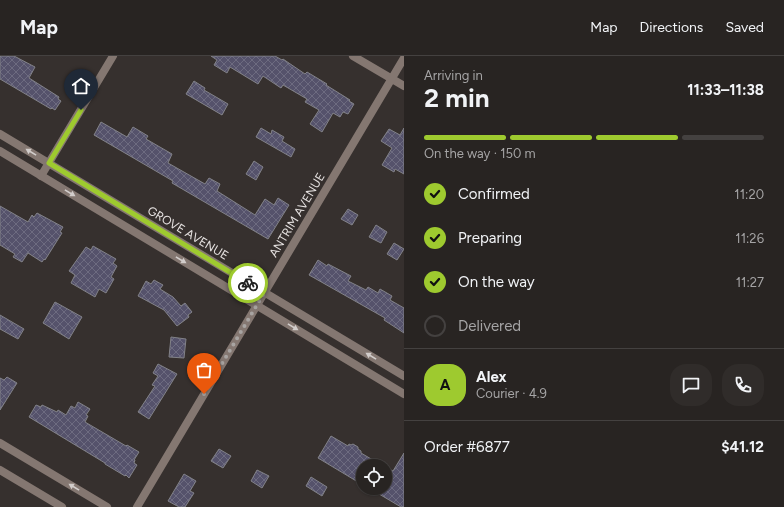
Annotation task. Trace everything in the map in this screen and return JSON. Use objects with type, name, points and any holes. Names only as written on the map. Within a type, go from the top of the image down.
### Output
[{"type":"street","points":[[41,176],[113,56]]},
{"type":"street","points":[[353,56],[404,86]]},
{"type":"street","name":"ANTRIM AVENUE","points":[[137,507],[404,58]]},
{"type":"street","name":"GROVE AVENUE","points":[[0,134],[404,376]]},
{"type":"street","points":[[0,151],[404,394]]},
{"type":"street","points":[[0,443],[107,507]]},
{"type":"street","points":[[0,470],[62,507]]},
{"type":"building","points":[[0,56],[14,56],[35,67],[29,78],[59,97],[58,99],[61,101],[55,110],[0,79]]},
{"type":"building","points":[[211,56],[275,56],[282,60],[283,59],[305,74],[307,72],[327,84],[326,85],[354,104],[348,114],[343,112],[340,117],[333,113],[322,132],[310,124],[319,110],[305,102],[307,99],[283,85],[281,88],[263,76],[258,84],[230,67],[227,73],[214,65],[217,60]]},
{"type":"building","points":[[194,81],[205,88],[204,90],[228,104],[222,115],[186,94]]},
{"type":"building","points":[[101,122],[127,137],[133,127],[148,136],[146,139],[172,154],[168,163],[205,184],[209,178],[220,184],[217,191],[255,215],[265,199],[274,205],[278,198],[289,205],[268,239],[94,135]]},
{"type":"building","points":[[261,128],[271,134],[272,130],[284,137],[282,141],[295,149],[291,157],[256,137]]},
{"type":"building","points":[[404,128],[404,174],[395,169],[394,172],[382,165],[392,148],[381,141],[389,129],[400,135]]},
{"type":"building","points":[[254,161],[263,167],[256,180],[246,174]]},
{"type":"building","points":[[0,206],[28,222],[32,215],[34,217],[37,213],[63,227],[60,232],[62,233],[45,260],[44,259],[42,262],[28,253],[22,262],[13,257],[15,254],[0,245]]},
{"type":"building","points":[[348,209],[358,215],[352,225],[341,219]]},
{"type":"building","points":[[376,225],[387,232],[381,243],[369,237]]},
{"type":"building","points":[[394,243],[404,249],[397,260],[387,254]]},
{"type":"building","points":[[93,246],[116,259],[113,263],[117,266],[111,277],[114,279],[106,293],[99,289],[95,297],[71,283],[75,275],[69,271],[86,247],[91,250]]},
{"type":"building","points":[[318,260],[327,266],[328,264],[351,276],[348,281],[366,290],[368,287],[378,293],[380,289],[392,296],[390,300],[404,308],[404,333],[384,320],[385,318],[309,275]]},
{"type":"building","points":[[154,280],[163,285],[160,289],[173,297],[181,306],[185,303],[192,312],[188,315],[189,317],[177,326],[164,310],[138,296],[146,281],[151,284]]},
{"type":"building","points":[[55,302],[82,317],[69,339],[43,323]]},
{"type":"building","points":[[0,315],[24,329],[18,339],[0,329]]},
{"type":"building","points":[[171,337],[186,339],[184,358],[169,357]]},
{"type":"building","points":[[158,364],[177,374],[149,419],[138,412],[155,386],[152,385],[158,376],[153,373]]},
{"type":"building","points":[[7,377],[17,383],[0,410],[0,378],[4,380]]},
{"type":"building","points":[[78,402],[90,409],[86,415],[88,416],[85,422],[139,452],[134,460],[134,463],[137,465],[129,478],[29,417],[36,405],[41,407],[42,405],[57,412],[58,410],[66,415],[71,406],[75,408]]},
{"type":"building","points":[[331,436],[348,446],[349,444],[353,444],[358,447],[361,453],[371,459],[356,459],[356,481],[318,458]]},
{"type":"building","points":[[219,449],[231,456],[223,468],[211,461]]},
{"type":"building","points":[[404,453],[404,507],[401,507],[381,495],[392,495],[393,471]]},
{"type":"building","points":[[257,470],[269,476],[262,488],[251,481]]},
{"type":"building","points":[[184,474],[196,481],[190,491],[194,493],[185,507],[179,507],[168,501]]},
{"type":"building","points":[[311,477],[327,487],[322,496],[306,486]]},
{"type":"way so far","points":[[204,394],[264,293],[248,283]]},
{"type":"route","points":[[81,110],[49,163],[248,283]]}]
